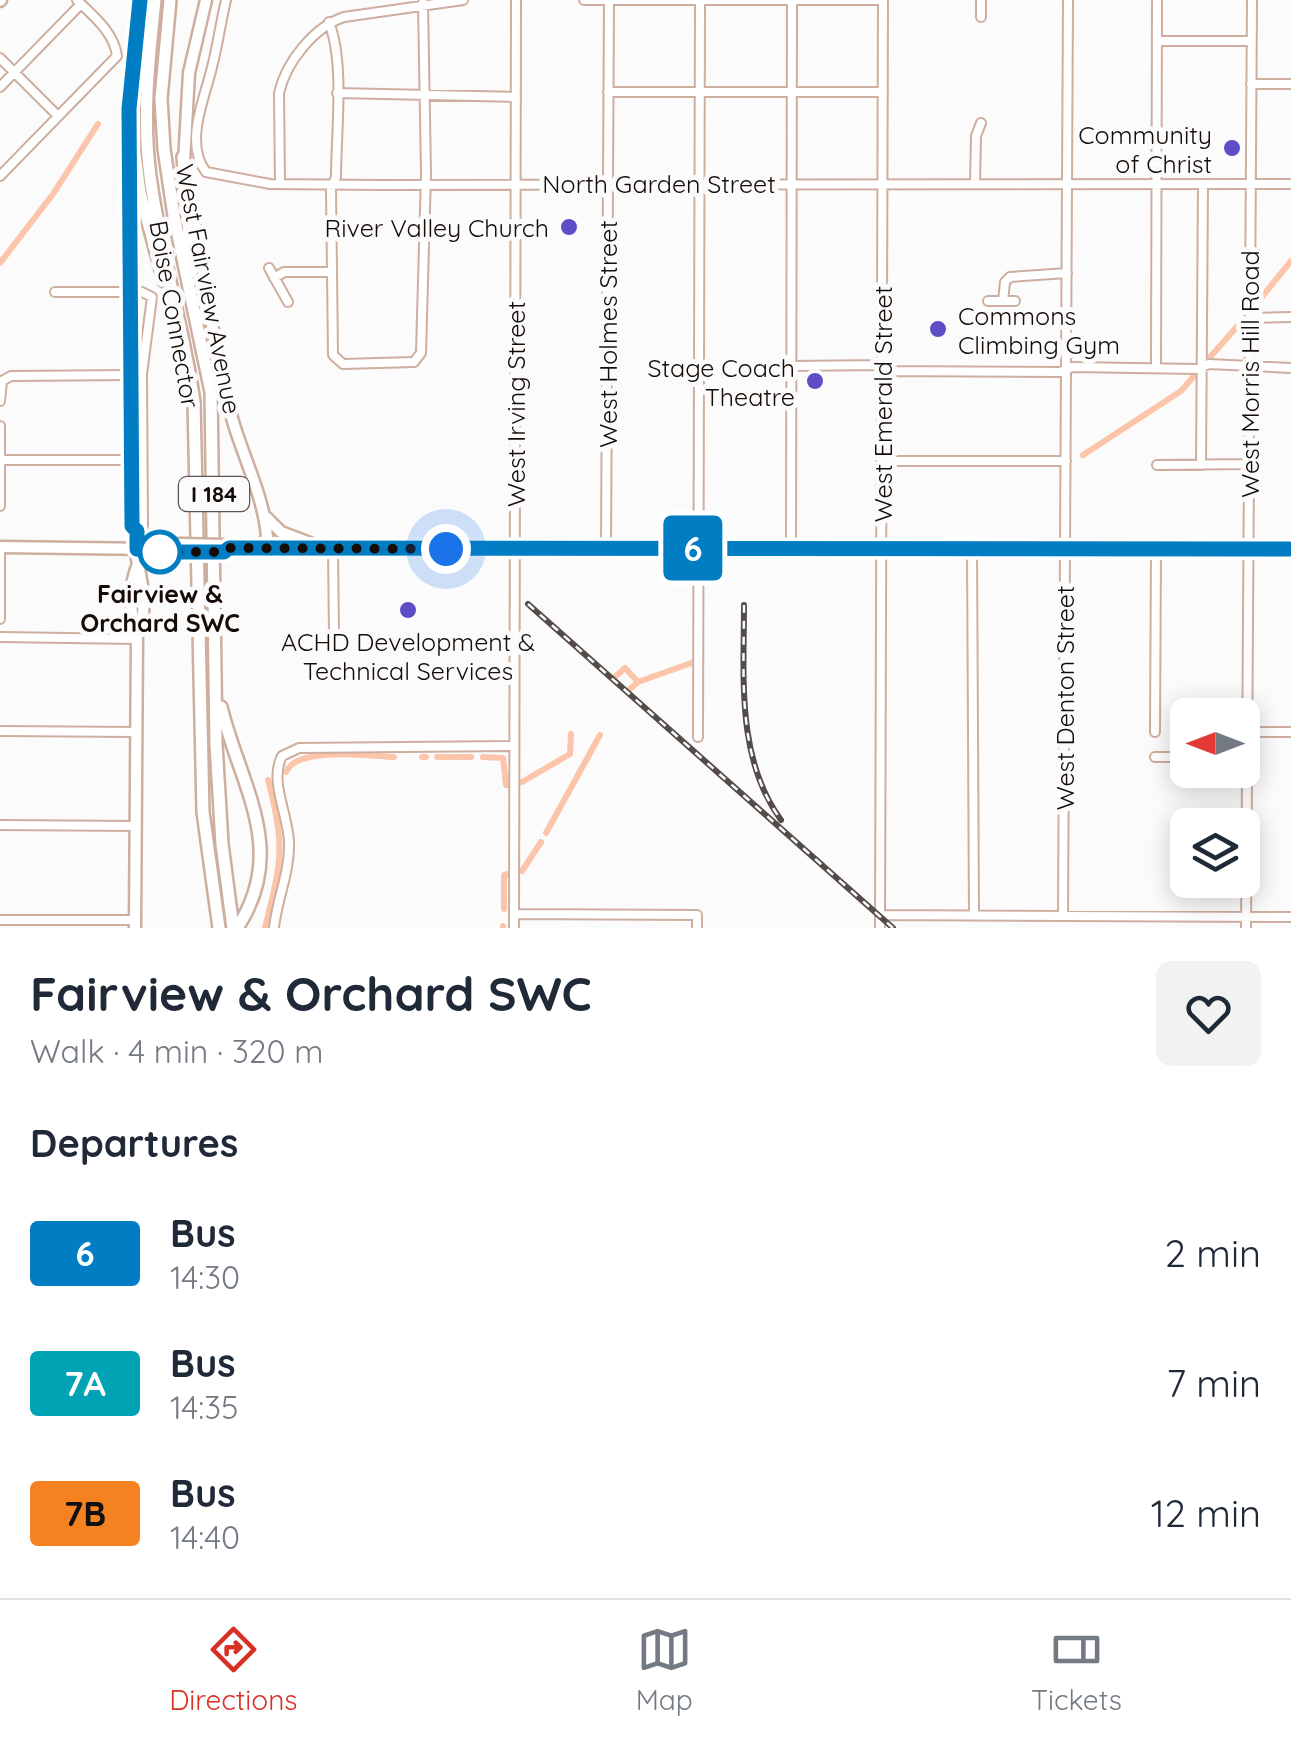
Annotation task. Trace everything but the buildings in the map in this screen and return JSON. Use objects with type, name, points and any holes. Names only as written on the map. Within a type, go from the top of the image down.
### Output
[{"type":"highway","name":"Boise Connector","points":[[155,0],[146,114],[150,174],[184,340],[195,429],[203,812],[219,928]]},
{"type":"highway","name":"Boise Connector","points":[[170,0],[161,99],[164,149],[211,392],[215,684],[222,844],[235,928]]},
{"type":"highway","points":[[129,109],[140,193],[184,340]]},
{"type":"highway","points":[[184,157],[194,306]]},
{"type":"highway","points":[[215,684],[232,750],[260,828],[262,853],[256,891],[248,913],[235,928]]},
{"type":"main road","points":[[137,531],[132,526],[129,109],[140,0]]},
{"type":"main road","name":"West Fairview Avenue","points":[[206,0],[188,73],[184,157],[224,383],[265,516]]},
{"type":"main road","points":[[132,375],[139,437],[137,549],[144,576],[143,622],[137,637],[135,924]]},
{"type":"main road","points":[[260,548],[267,537],[265,516]]},
{"type":"main road","points":[[265,516],[281,532],[328,548]]},
{"type":"main road","points":[[0,546],[160,552],[182,548],[224,552],[231,548],[1291,549]]},
{"type":"street","name":"North Garden Street","points":[[226,0],[198,117],[198,157],[202,168],[212,174],[280,184],[1291,184]]},
{"type":"street","points":[[280,184],[282,78],[315,33],[329,22],[423,3],[464,0]]},
{"type":"street","name":"West Irving Street","points":[[514,928],[516,0]]},
{"type":"street","points":[[584,0],[883,0]]},
{"type":"street","name":"West Holmes Street","points":[[606,548],[609,0]]},
{"type":"street","points":[[698,737],[700,0]]},
{"type":"street","points":[[791,549],[792,0]]},
{"type":"street","name":"West Emerald Street","points":[[880,928],[883,0]]},
{"type":"street","points":[[981,0],[981,16]]},
{"type":"street","name":"West Denton Street","points":[[1063,915],[1068,0]]},
{"type":"street","name":"West Morris Hill Road","points":[[1247,698],[1252,0]]},
{"type":"street","points":[[0,87],[79,2],[109,34],[117,56],[0,176]]},
{"type":"street","points":[[1156,368],[1157,2]]},
{"type":"street","points":[[329,22],[334,35],[336,93],[331,189],[335,360],[343,364],[417,360],[421,353],[423,3]]},
{"type":"street","points":[[1156,41],[1251,42]]},
{"type":"street","points":[[0,58],[58,116]]},
{"type":"street","points":[[1251,84],[1291,84]]},
{"type":"street","points":[[608,92],[883,92]]},
{"type":"street","points":[[336,93],[516,97]]},
{"type":"street","points":[[975,184],[976,136],[981,124]]},
{"type":"street","points":[[1201,464],[1203,184]]},
{"type":"street","points":[[268,268],[288,302]]},
{"type":"street","points":[[274,278],[284,272],[331,272]]},
{"type":"street","points":[[1002,301],[1004,282],[1010,278],[1067,273]]},
{"type":"street","points":[[55,292],[149,293],[153,302],[142,374],[144,526],[137,531]]},
{"type":"street","points":[[988,301],[1015,301]]},
{"type":"street","points":[[1250,318],[1291,317]]},
{"type":"street","points":[[791,366],[1060,372],[1244,364],[1249,368],[1291,368]]},
{"type":"street","points":[[0,401],[0,386],[11,376],[132,375]]},
{"type":"street","points":[[0,426],[0,506]]},
{"type":"street","points":[[1,460],[132,460]]},
{"type":"street","points":[[882,460],[1066,461]]},
{"type":"street","points":[[1157,465],[1248,464]]},
{"type":"street","points":[[0,546],[0,619]]},
{"type":"street","points":[[328,548],[334,636]]},
{"type":"street","points":[[972,549],[974,915]]},
{"type":"street","points":[[1155,732],[1156,549]]},
{"type":"street","points":[[0,637],[137,637]]},
{"type":"street","points":[[0,731],[136,732]]},
{"type":"street","points":[[1260,732],[1291,732]]},
{"type":"street","points":[[274,928],[289,861],[287,819],[276,776],[282,756],[299,748],[514,746]]},
{"type":"street","points":[[1155,757],[1170,757]]},
{"type":"street","name":"West Morris Hill Road","points":[[1245,788],[1246,923]]},
{"type":"street","points":[[0,825],[136,826]]},
{"type":"street","points":[[514,914],[698,914],[698,928]]},
{"type":"street","points":[[880,916],[1063,915],[1246,923],[1291,917]]},
{"type":"street","points":[[0,920],[135,924]]},
{"type":"waterway","points":[[0,263],[53,194],[98,124]]},
{"type":"waterway","points":[[1257,303],[1291,261]]},
{"type":"waterway","points":[[1211,356],[1241,322]]},
{"type":"waterway","points":[[1083,455],[1181,391],[1194,376]]},
{"type":"waterway","points":[[630,689],[638,682],[694,662]]},
{"type":"waterway","points":[[616,676],[625,668],[638,682]]},
{"type":"waterway","points":[[522,782],[570,754],[571,734]]},
{"type":"waterway","points":[[546,833],[600,735]]},
{"type":"waterway","points":[[286,772],[293,764],[318,756],[394,757]]},
{"type":"waterway","points":[[437,757],[471,757]]},
{"type":"waterway","points":[[483,757],[503,758],[508,785]]},
{"type":"waterway","points":[[265,928],[279,854],[268,780]]},
{"type":"waterway","points":[[522,871],[541,842]]},
{"type":"waterway","points":[[504,909],[504,875],[508,874]]},
{"type":"railway","points":[[528,604],[893,928]]},
{"type":"railway","points":[[744,605],[744,688],[750,744],[766,796],[781,820]]},
{"type":"bus line","name":"6","points":[[140,0],[129,109],[132,526],[137,531],[137,549],[1291,549]]},
{"type":"place","name":"Community of Christ","points":[[1232,148]]},
{"type":"place","name":"River Valley Church","points":[[569,227]]},
{"type":"place","name":"Commons Climbing Gym","points":[[938,329]]},
{"type":"place","name":"Stage Coach Theatre","points":[[815,381]]},
{"type":"place","name":"Fairview & Orchard SWC","points":[[160,552]]},
{"type":"place","name":"ACHD Development & Technical Services","points":[[408,610]]},
{"type":"route","points":[[160,552],[224,552],[229,548],[446,549]]}]
